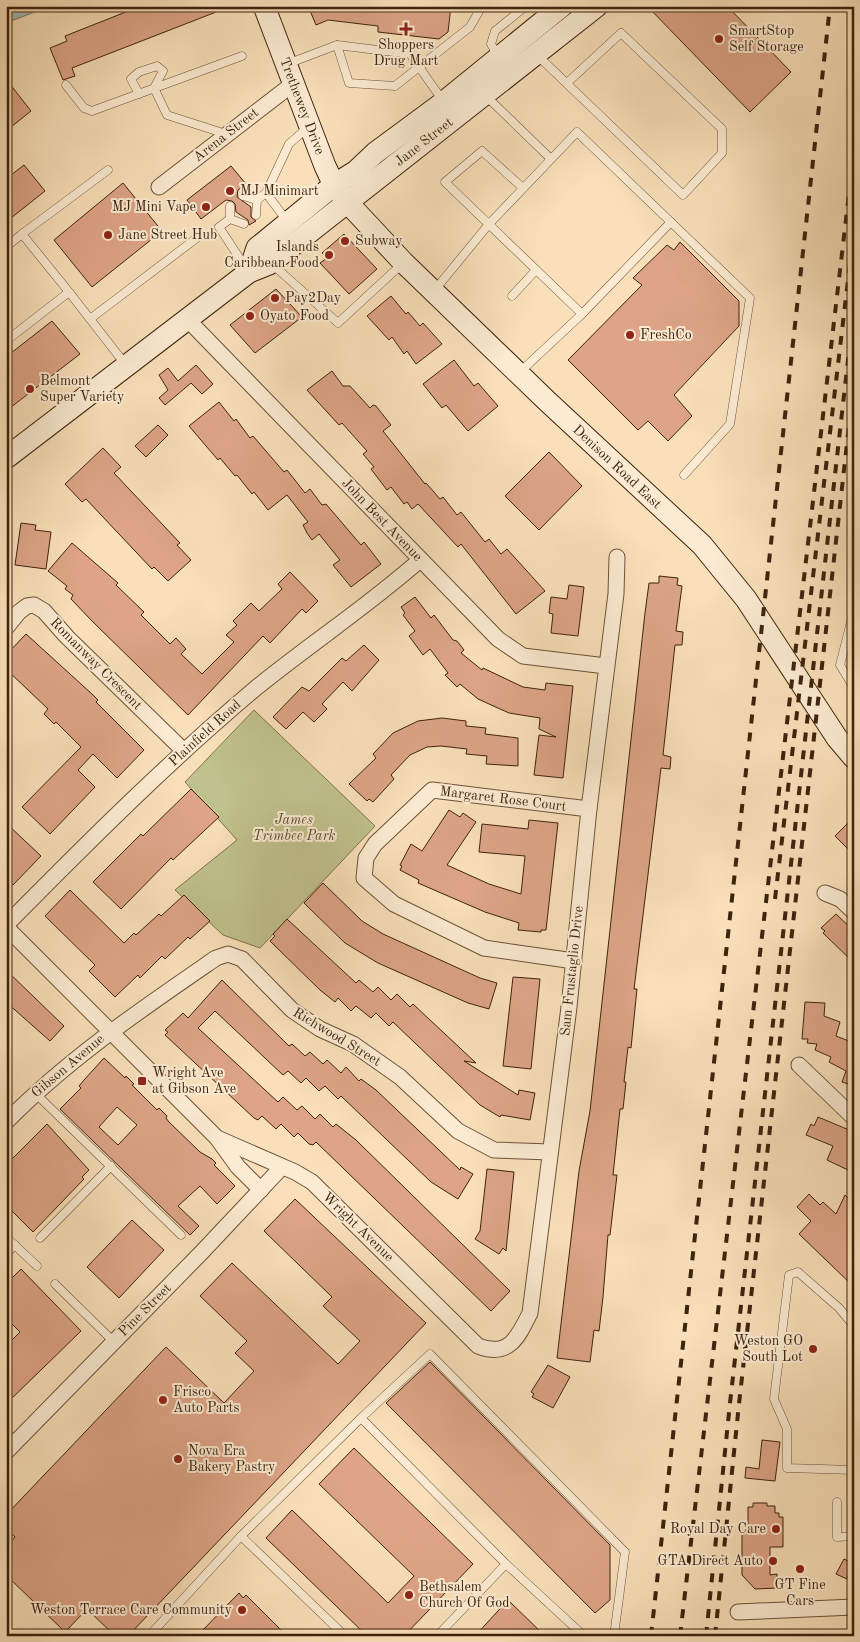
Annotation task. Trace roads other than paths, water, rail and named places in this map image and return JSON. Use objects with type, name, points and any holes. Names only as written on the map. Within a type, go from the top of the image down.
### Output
[{"type":"main road","name":"Trethewey Drive","points":[[264,6],[309,126],[334,185],[348,203]]},
{"type":"main road","name":"Jane Street","points":[[249,272],[257,248],[334,185],[356,171],[375,152],[444,102],[498,56],[562,6]]},
{"type":"main road","name":"Jane Street","points":[[6,458],[126,364],[249,272],[271,263],[597,6]]},
{"type":"main road","name":"Denison Road East","points":[[348,203],[403,262],[518,374],[702,545],[746,599],[836,738],[854,758]]},
{"type":"street","name":"Arena Street","points":[[159,188],[226,134],[290,73]]},
{"type":"street","name":"John Best Avenue","points":[[187,319],[498,639],[523,656],[606,666]]},
{"type":"street","name":"Sam Frustaglio Drive","points":[[478,1346],[491,1351],[504,1348],[518,1337],[530,1313],[574,961],[589,810],[616,594],[617,557]]},
{"type":"street","name":"Plainfield Road","points":[[6,926],[104,827],[184,751],[257,688],[396,582],[420,560]]},
{"type":"street","name":"Romanway Crescent","points":[[6,628],[27,606],[34,605],[44,611],[67,637],[184,751]]},
{"type":"street","name":"Margaret Rose Court","points":[[574,961],[484,948],[394,904],[364,878],[366,858],[375,844],[432,790],[589,810]]},
{"type":"street","points":[[825,893],[840,899],[854,912]]},
{"type":"street","name":"Wright Avenue","points":[[6,926],[109,1032],[217,1138],[238,1167],[261,1190]]},
{"type":"street","name":"Richwood Street","points":[[109,1032],[216,958],[228,954],[242,959],[292,1010],[320,1029],[353,1044],[400,1076],[458,1131],[494,1150],[550,1152]]},
{"type":"street","name":"Gibson Avenue","points":[[6,1122],[35,1093],[109,1032]]},
{"type":"street","points":[[799,1065],[854,1118]]},
{"type":"street","name":"Wright Avenue","points":[[217,1138],[312,1182],[478,1346]]},
{"type":"street","name":"Pine Street","points":[[6,1452],[282,1167]]},
{"type":"street","points":[[738,1612],[854,1607]]},
{"type":"lane","points":[[337,45],[349,83],[395,86],[470,27],[482,6]]},
{"type":"lane","points":[[498,56],[492,48],[492,35],[504,22],[526,6]]},
{"type":"lane","points":[[535,54],[683,195],[722,153],[722,129],[621,33],[567,83]]},
{"type":"lane","points":[[290,73],[337,45],[410,54],[444,102]]},
{"type":"lane","points":[[66,85],[84,108],[92,111],[242,56]]},
{"type":"lane","points":[[138,94],[130,79],[139,72],[157,66],[163,71],[154,88]]},
{"type":"lane","points":[[154,88],[167,115],[226,134]]},
{"type":"lane","points":[[485,94],[551,159]]},
{"type":"lane","points":[[249,205],[266,193],[289,144],[309,126]]},
{"type":"lane","points":[[433,291],[489,224],[577,132],[750,298],[730,424],[684,475]]},
{"type":"lane","points":[[523,188],[482,151],[445,182],[582,314]]},
{"type":"lane","points":[[6,247],[108,170]]},
{"type":"lane","points":[[266,193],[288,222]]},
{"type":"lane","points":[[243,196],[257,200]]},
{"type":"lane","points":[[256,215],[257,200]]},
{"type":"lane","points":[[230,206],[230,219]]},
{"type":"lane","points":[[237,214],[219,227],[249,272]]},
{"type":"lane","points":[[230,219],[244,224]]},
{"type":"lane","points":[[518,374],[582,314],[671,222]]},
{"type":"lane","points":[[22,234],[126,364]]},
{"type":"lane","points":[[90,319],[202,234]]},
{"type":"lane","points":[[271,263],[338,323],[403,262]]},
{"type":"lane","points":[[512,296],[536,270]]},
{"type":"lane","points":[[6,342],[69,292]]},
{"type":"lane","points":[[854,610],[840,665],[854,688]]},
{"type":"lane","points":[[35,1093],[181,1234]]},
{"type":"lane","points":[[40,1238],[110,1166]]},
{"type":"lane","points":[[6,1237],[37,1266]]},
{"type":"lane","points":[[6,1254],[15,1245]]},
{"type":"lane","points":[[854,1326],[839,1308],[798,1272],[789,1275],[774,1399],[787,1429],[787,1468],[854,1470]]},
{"type":"lane","points":[[55,1284],[114,1341]]},
{"type":"lane","points":[[149,1636],[242,1536],[361,1418],[430,1354],[625,1552],[614,1636]]},
{"type":"lane","points":[[361,1418],[506,1564],[584,1636]]},
{"type":"lane","points":[[837,1502],[837,1537],[854,1536]]},
{"type":"lane","points":[[242,1536],[345,1636]]},
{"type":"lane","points":[[437,1636],[506,1564]]},
{"type":"water","points":[[6,6],[45,6],[45,8],[6,23]]},
{"type":"railway","points":[[651,1636],[830,6]]},
{"type":"railway","points":[[680,1636],[854,151]]},
{"type":"railway","points":[[775,899],[854,229]]},
{"type":"railway","points":[[706,1636],[730,1403],[854,307]]},
{"type":"railway","points":[[715,1636],[739,1404],[854,381]]},
{"type":"place","name":"Shoppers Drug Mart","points":[[406,29]]},
{"type":"place","name":"SmartStop Self Storage","points":[[719,39]]},
{"type":"place","name":"MJ Minimart","points":[[230,191]]},
{"type":"place","name":"MJ Mini Vape","points":[[206,207]]},
{"type":"place","name":"Jane Street Hub","points":[[108,235]]},
{"type":"place","name":"Subway","points":[[345,241]]},
{"type":"place","name":"Islands Caribbean Food","points":[[329,255]]},
{"type":"place","name":"Pay2Day","points":[[275,298]]},
{"type":"place","name":"Oyato Food","points":[[250,316]]},
{"type":"place","name":"FreshCo","points":[[630,335]]},
{"type":"place","name":"Belmont Super Variety","points":[[30,389]]},
{"type":"place","name":"Wright Ave at Gibson Ave","points":[[142,1081]]},
{"type":"place","name":"Weston GO South Lot","points":[[813,1349]]},
{"type":"place","name":"Frisco Auto Parts","points":[[163,1400]]},
{"type":"place","name":"Nova Era Bakery Pastry","points":[[178,1459]]},
{"type":"place","name":"Royal Day Care","points":[[776,1529]]},
{"type":"place","name":"GTA Direct Auto","points":[[773,1561]]},
{"type":"place","name":"GT Fine Cars","points":[[800,1569]]},
{"type":"place","name":"Bethsalem Church Of God","points":[[409,1595]]},
{"type":"place","name":"Weston Terrace Care Community","points":[[242,1610]]},
{"type":"park label","name":"James Trimbee Park","points":[[294,828]]}]
